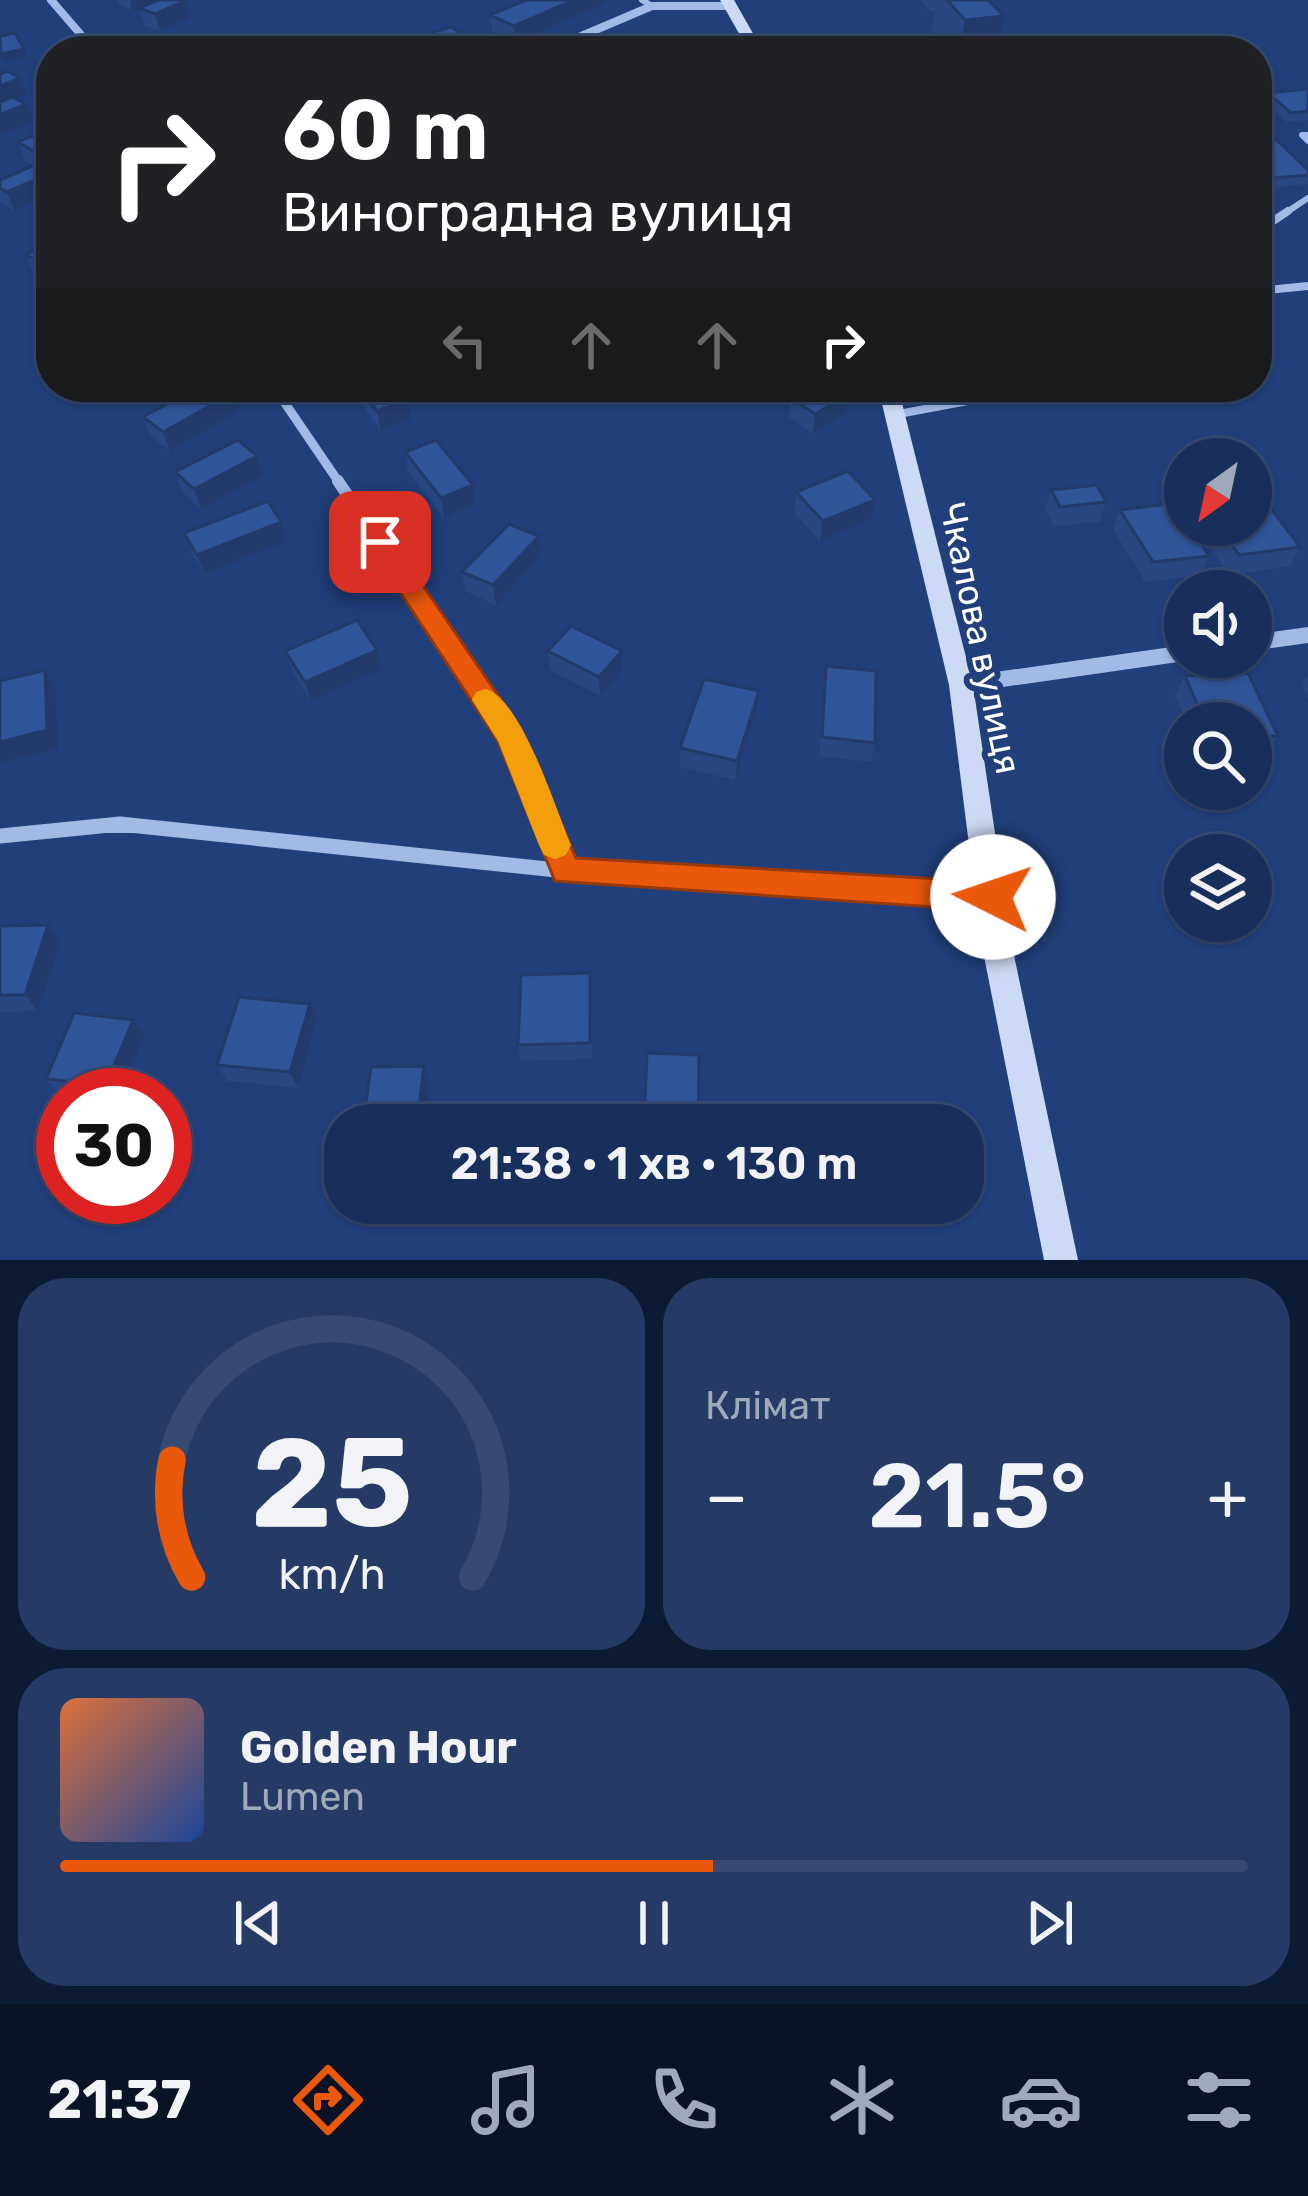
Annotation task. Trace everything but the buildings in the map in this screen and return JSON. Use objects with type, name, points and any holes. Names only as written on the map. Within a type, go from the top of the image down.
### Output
[{"type":"main road","points":[[729,3],[748,36]]},
{"type":"main road","name":"Чкалова вулиця","points":[[891,402],[961,685],[996,941],[1061,1260]]},
{"type":"street","points":[[51,0],[82,36]]},
{"type":"street","points":[[581,36],[652,6],[729,3]]},
{"type":"street","points":[[284,402],[511,737],[566,872]]},
{"type":"street","points":[[1272,640],[1308,635]]},
{"type":"street","points":[[961,685],[1164,656]]},
{"type":"street","points":[[0,836],[120,824],[566,872],[993,897]]},
{"type":"lane","points":[[642,0],[652,6]]},
{"type":"lane","points":[[1272,222],[1308,198]]},
{"type":"lane","points":[[1272,290],[1308,286]]},
{"type":"slow traffic","points":[[486,700],[511,737],[555,845]]},
{"type":"route","points":[[380,542],[511,737],[566,872],[993,897]]}]
